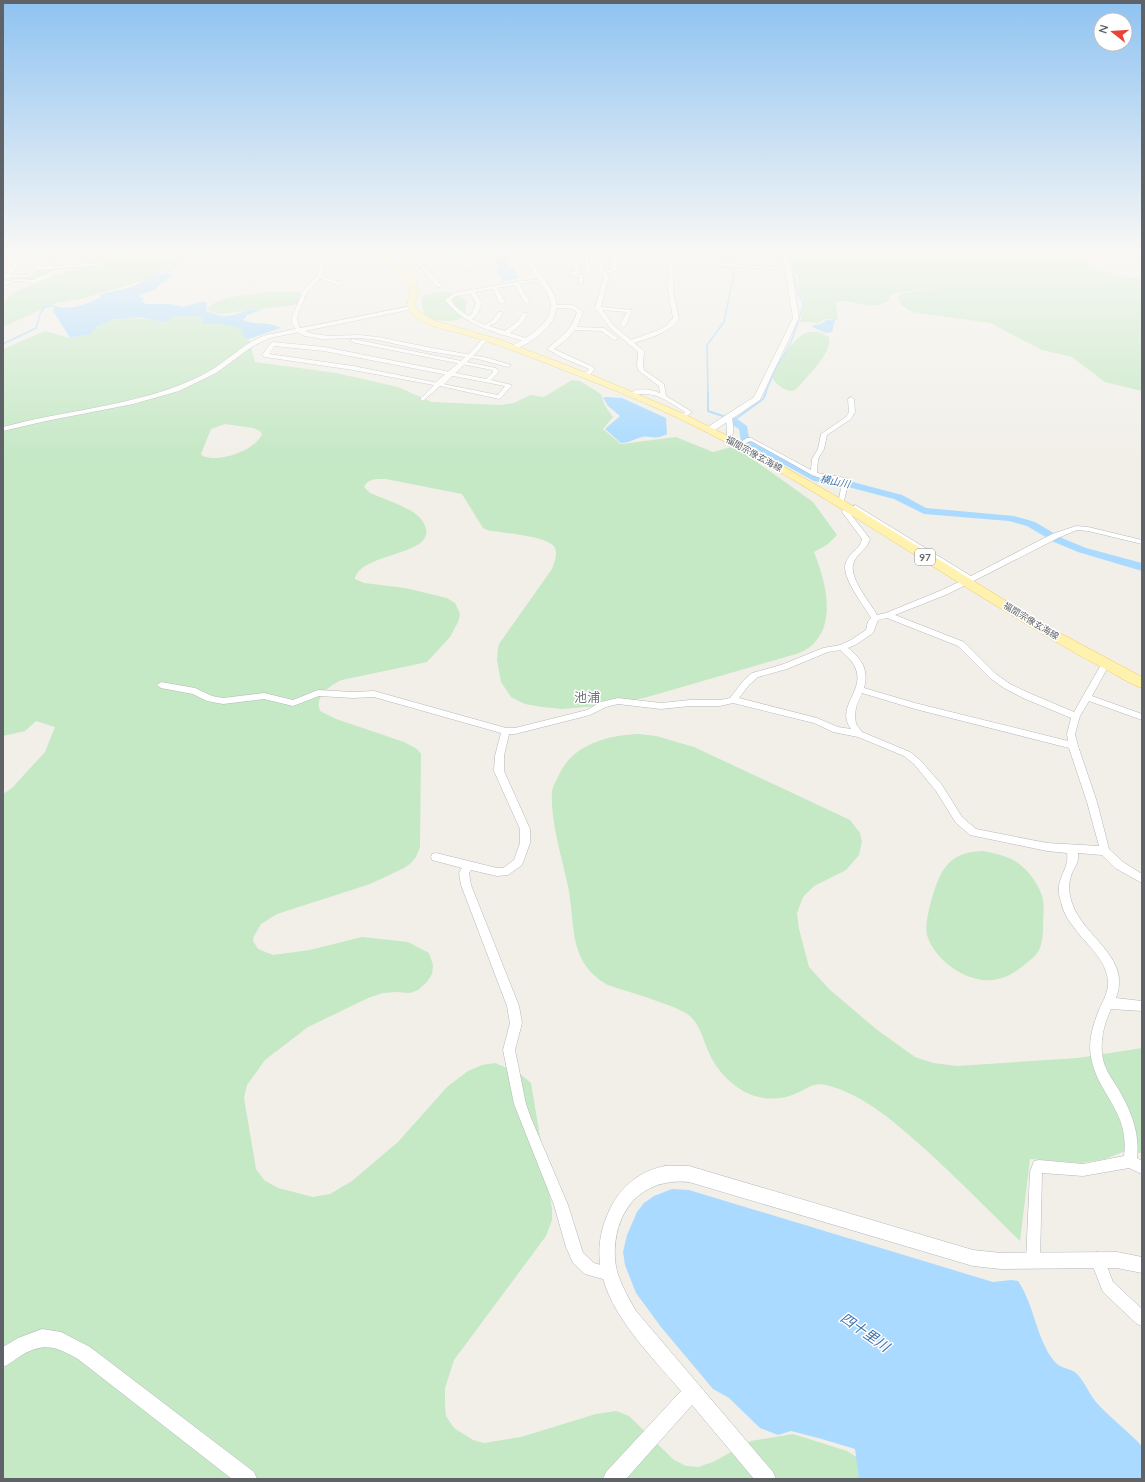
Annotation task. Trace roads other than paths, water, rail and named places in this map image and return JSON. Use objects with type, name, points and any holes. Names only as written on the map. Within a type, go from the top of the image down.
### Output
[{"type":"main road","name":"福間宗像玄海線","points":[[423,319],[428,322],[486,338],[632,394],[727,438],[842,503],[1105,665],[1142,684]]},
{"type":"street","points":[[294,319],[298,329],[303,333],[324,338],[365,336],[391,340],[429,350],[470,356],[508,365]]},
{"type":"street","points":[[3,429],[28,422],[128,403],[165,393],[210,374],[225,364],[246,345],[256,340],[275,334],[351,319]]},
{"type":"street","points":[[468,319],[527,340]]},
{"type":"street","points":[[486,326],[496,319]]},
{"type":"street","points":[[506,333],[516,327],[522,319]]},
{"type":"street","points":[[512,348],[544,328],[550,319]]},
{"type":"street","points":[[577,319],[574,328],[560,342],[550,349],[566,356],[572,361],[591,368],[592,369],[586,376]]},
{"type":"street","points":[[605,319],[612,328],[641,351],[642,356],[639,362],[642,371],[662,385],[663,396]]},
{"type":"street","points":[[623,325],[626,319]]},
{"type":"street","points":[[574,328],[602,329],[616,339],[631,343],[662,330],[675,319]]},
{"type":"street","points":[[709,430],[757,398],[795,319]]},
{"type":"street","points":[[422,399],[470,356],[486,338]]},
{"type":"street","points":[[308,360],[335,340],[345,339],[494,369],[496,372],[487,381]]},
{"type":"street","points":[[273,344],[324,349],[509,385],[499,397],[372,371],[308,360],[265,355],[273,344]]},
{"type":"street","points":[[372,371],[398,350]]},
{"type":"street","points":[[632,394],[638,390],[663,396],[689,412],[683,417]]},
{"type":"street","points":[[814,474],[815,459],[821,450],[824,434],[849,418],[852,412],[851,399]]},
{"type":"street","points":[[727,438],[730,435],[729,417]]},
{"type":"street","points":[[739,445],[749,439],[814,474],[823,477],[846,480],[842,503],[845,512],[866,539],[865,544],[849,562],[848,572],[876,618]]},
{"type":"street","points":[[733,700],[746,683],[755,675],[784,667],[826,650],[842,647],[866,635],[870,631],[872,621],[876,618],[888,615],[969,580],[1056,536],[1076,528],[1088,529],[1142,542]]},
{"type":"street","points":[[888,615],[961,644],[970,650],[996,679],[1005,685],[1076,716]]},
{"type":"street","points":[[842,647],[858,662],[862,679],[860,690],[851,706],[850,717],[854,728],[859,734]]},
{"type":"street","points":[[1105,665],[1076,716],[1071,734],[1073,746],[1092,802],[1105,851],[1119,865],[1142,879]]},
{"type":"street","points":[[161,685],[195,691],[210,699],[223,701],[264,696],[294,703],[318,693],[353,695],[374,694],[506,731],[515,731],[576,716],[590,712],[610,702],[627,701],[661,706],[680,703],[720,703],[733,700],[801,716],[836,730],[859,734],[907,754],[917,762],[939,788],[959,820],[973,832],[1047,847],[1072,850],[1105,851]]},
{"type":"street","points":[[860,690],[915,706],[1073,746]]},
{"type":"street","points":[[1086,697],[1142,717]]},
{"type":"street","points":[[436,857],[497,872],[504,872],[518,862],[525,843],[525,829],[499,771],[498,764],[498,758],[506,731]]},
{"type":"street","points":[[1072,850],[1073,863],[1066,874],[1063,885],[1066,903],[1077,926],[1109,962],[1113,971],[1115,982],[1103,1014],[1095,1042],[1098,1063],[1106,1081],[1125,1113],[1132,1141],[1130,1161]]},
{"type":"street","points":[[468,865],[464,873],[466,885],[513,1006],[516,1023],[510,1050],[520,1104],[561,1206],[573,1247],[578,1258],[590,1269],[610,1274]]},
{"type":"street","points":[[1108,1003],[1142,1006]]},
{"type":"street","points":[[1033,1261],[1036,1172],[1039,1166],[1083,1170],[1130,1161],[1142,1168]]},
{"type":"street","points":[[766,1479],[630,1317],[618,1299],[607,1260],[609,1232],[613,1218],[627,1196],[648,1180],[661,1175],[675,1173],[707,1178],[973,1258],[1001,1261],[1097,1259],[1117,1260],[1142,1265]]},
{"type":"street","points":[[1097,1259],[1108,1287],[1142,1319]]},
{"type":"street","points":[[3,1358],[23,1344],[35,1339],[62,1340],[84,1353],[247,1479]]},
{"type":"street","points":[[613,1479],[692,1392]]},
{"type":"water","points":[[58,319],[120,319],[112,320],[97,326],[91,334],[70,338]]},
{"type":"water","points":[[149,319],[171,319],[168,321]]},
{"type":"water","points":[[204,319],[244,319],[252,323],[272,325],[281,328],[249,339],[242,336],[243,330],[233,326],[201,323]]},
{"type":"water","points":[[826,320],[835,320],[832,332],[826,333],[812,327],[813,325],[821,324]]},
{"type":"water","points":[[602,398],[622,398],[666,418],[667,434],[656,437],[642,437],[629,442],[621,443],[605,429],[620,416],[608,406]]},
{"type":"water","name":"四十里川","points":[[672,1189],[689,1190],[993,1282],[1011,1280],[1018,1281],[1028,1300],[1043,1342],[1054,1361],[1060,1366],[1077,1374],[1096,1402],[1142,1446],[1142,1479],[859,1479],[855,1449],[791,1431],[778,1435],[760,1428],[729,1398],[713,1389],[661,1327],[636,1293],[625,1265],[623,1252],[627,1235],[637,1212],[644,1203],[654,1196]]},
{"type":"waterway","points":[[3,344],[36,328],[39,319]]},
{"type":"waterway","points":[[708,394],[707,345],[725,319]]},
{"type":"waterway","name":"横山川","points":[[765,394],[775,370],[791,342],[799,319]]},
{"type":"waterway","name":"横山川","points":[[731,419],[734,420],[763,399],[766,393]]},
{"type":"waterway","points":[[708,394],[708,411],[726,417]]},
{"type":"waterway","name":"横山川","points":[[734,420],[733,422],[744,428],[744,439],[748,442],[818,479],[849,484],[898,497],[924,511],[1010,518],[1031,524],[1058,540],[1082,550],[1142,567]]},
{"type":"district","name":"池浦","points":[[587,697]]}]
